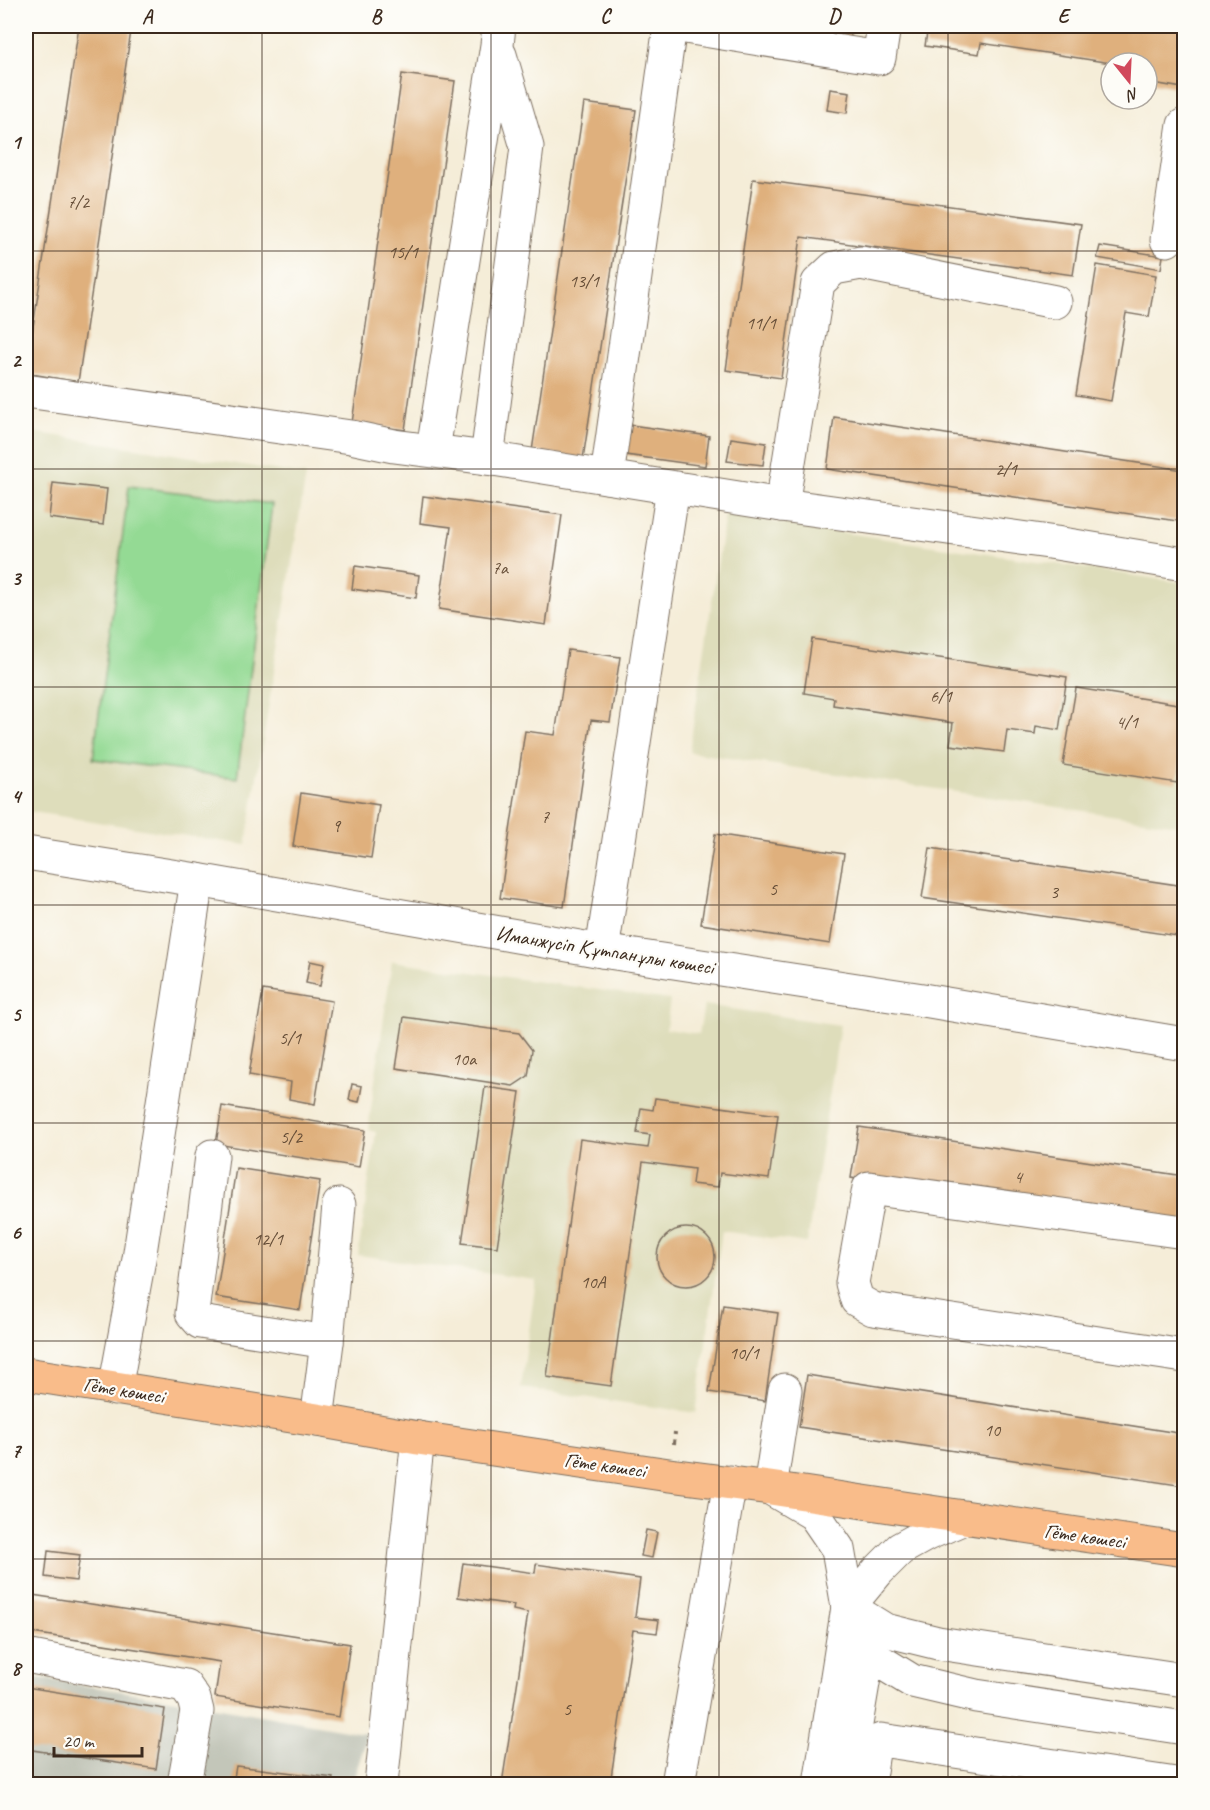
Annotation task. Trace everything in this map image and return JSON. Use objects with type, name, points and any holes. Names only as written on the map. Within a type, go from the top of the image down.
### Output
[{"type":"main road","name":"Гёте көшесі","points":[[26,1374],[418,1438],[1185,1550]]},
{"type":"street","points":[[607,477],[670,26]]},
{"type":"street","points":[[679,26],[879,58],[884,26]]},
{"type":"street","points":[[487,458],[527,147],[498,35]]},
{"type":"street","points":[[433,450],[498,35]]},
{"type":"street","points":[[1167,240],[1185,125]]},
{"type":"street","points":[[782,505],[818,283],[834,268],[861,263],[1055,302]]},
{"type":"street","points":[[26,391],[351,436],[394,446],[487,458],[782,505],[1056,543],[1185,564]]},
{"type":"street","points":[[602,951],[673,488]]},
{"type":"street","name":"Иманжүсіп Құтпанұлы көшесі","points":[[26,853],[197,880],[602,951],[923,999],[1185,1044]]},
{"type":"street","points":[[115,1389],[139,1259],[197,880]]},
{"type":"street","points":[[212,1156],[192,1313],[200,1323],[327,1342]]},
{"type":"street","points":[[1185,1232],[869,1188],[852,1282],[857,1300],[873,1309],[1185,1356]]},
{"type":"street","points":[[317,1420],[327,1342],[339,1205]]},
{"type":"street","points":[[785,1390],[770,1488],[814,1514],[838,1549],[848,1607],[868,1654],[846,1785]]},
{"type":"street","points":[[381,1785],[418,1438]]},
{"type":"street","points":[[678,1785],[730,1482]]},
{"type":"street","points":[[820,1785],[848,1607],[900,1549],[964,1518]]},
{"type":"street","points":[[848,1607],[885,1630],[938,1642],[1185,1680]]},
{"type":"street","points":[[868,1654],[912,1681],[976,1696],[1185,1728]]},
{"type":"street","points":[[26,1656],[184,1686],[194,1699],[197,1711],[184,1785]]},
{"type":"street","points":[[868,1785],[874,1746],[881,1740],[1176,1785]]},
{"type":"shaded area","points":[[26,431],[306,475],[246,845],[26,811]]},
{"type":"shaded area","points":[[725,515],[1184,583],[1184,826],[689,752]]},
{"type":"shaded area","points":[[392,961],[670,1000],[666,1029],[699,1034],[704,1005],[840,1025],[807,1243],[722,1231],[696,1413],[521,1388],[536,1280],[358,1255],[376,1132],[368,1130]]},
{"type":"shaded area","points":[[26,1676],[368,1734],[352,1784],[26,1784]]},
{"type":"green space","points":[[129,486],[272,504],[237,778],[93,759]]},
{"type":"building","points":[[79,26],[131,31],[78,382],[26,373]]},
{"type":"building","points":[[785,26],[852,26],[850,40],[784,29]]},
{"type":"building","points":[[928,26],[1184,26],[1183,88],[1159,84],[1159,51],[1099,51],[1099,61],[981,43],[979,54],[925,46]]},
{"type":"building","points":[[402,74],[455,81],[405,430],[352,423]]},
{"type":"building","points":[[830,89],[850,92],[847,113],[827,110]]},
{"type":"building","points":[[584,103],[636,110],[583,459],[532,451]]},
{"type":"building","points":[[753,179],[1081,224],[1073,275],[801,237],[781,378],[726,370]]},
{"type":"building","points":[[1100,246],[1163,256],[1161,269],[1097,258]]},
{"type":"building","points":[[1097,265],[1156,275],[1149,317],[1126,313],[1111,401],[1076,395]]},
{"type":"building","points":[[834,417],[1184,470],[1184,522],[827,469]]},
{"type":"building","points":[[631,425],[709,436],[705,466],[626,455]]},
{"type":"building","points":[[731,438],[766,443],[763,465],[727,461]]},
{"type":"building","points":[[53,483],[107,489],[103,525],[49,518]]},
{"type":"building","points":[[423,496],[562,515],[546,625],[439,609],[451,527],[420,523]]},
{"type":"building","points":[[355,566],[419,575],[416,598],[352,589]]},
{"type":"building","points":[[812,639],[1067,677],[1059,730],[1036,726],[1035,734],[1007,730],[1004,752],[950,745],[953,723],[833,705],[834,698],[804,693]]},
{"type":"building","points":[[568,650],[620,657],[610,722],[591,720],[564,907],[500,898],[525,731],[555,735]]},
{"type":"building","points":[[1076,688],[1184,705],[1184,739],[1177,783],[1063,765]]},
{"type":"building","points":[[301,793],[379,805],[371,858],[293,846]]},
{"type":"building","points":[[715,834],[844,854],[830,944],[701,924]]},
{"type":"building","points":[[930,848],[1184,886],[1184,937],[922,898]]},
{"type":"building","points":[[310,961],[324,964],[320,986],[306,983]]},
{"type":"building","points":[[263,990],[332,1001],[315,1104],[289,1099],[291,1082],[249,1075]]},
{"type":"building","points":[[404,1017],[519,1033],[532,1050],[528,1076],[513,1086],[396,1068]]},
{"type":"building","points":[[352,1084],[362,1086],[359,1102],[349,1100]]},
{"type":"building","points":[[485,1087],[520,1092],[497,1247],[462,1243]]},
{"type":"building","points":[[655,1098],[778,1115],[769,1179],[720,1173],[718,1187],[692,1184],[694,1169],[643,1162],[611,1386],[547,1377],[580,1139],[648,1148],[650,1135],[637,1133],[641,1108],[653,1110]]},
{"type":"building","points":[[222,1106],[365,1130],[359,1167],[216,1144]]},
{"type":"building","points":[[859,1127],[1184,1176],[1184,1228],[851,1178]]},
{"type":"building","points":[[236,1168],[320,1181],[300,1310],[216,1297]]},
{"type":"building","points":[[686,1228],[697,1230],[710,1241],[715,1257],[713,1268],[702,1281],[686,1286],[675,1284],[662,1273],[657,1257],[659,1246],[670,1233]]},
{"type":"building","points":[[723,1305],[778,1313],[765,1401],[709,1392]]},
{"type":"building","points":[[807,1375],[1184,1434],[1184,1486],[799,1427]]},
{"type":"building","points":[[646,1530],[657,1532],[652,1558],[641,1556]]},
{"type":"building","points":[[48,1551],[80,1555],[76,1581],[45,1577]]},
{"type":"building","points":[[463,1563],[535,1573],[536,1564],[640,1579],[635,1617],[659,1620],[657,1633],[633,1630],[610,1784],[502,1784],[528,1613],[513,1610],[514,1605],[458,1597]]},
{"type":"building","points":[[26,1594],[350,1644],[339,1717],[215,1697],[220,1662],[26,1632]]},
{"type":"building","points":[[26,1687],[165,1709],[156,1769],[26,1749]]},
{"type":"building","points":[[236,1766],[333,1778],[332,1784],[233,1784]]}]
